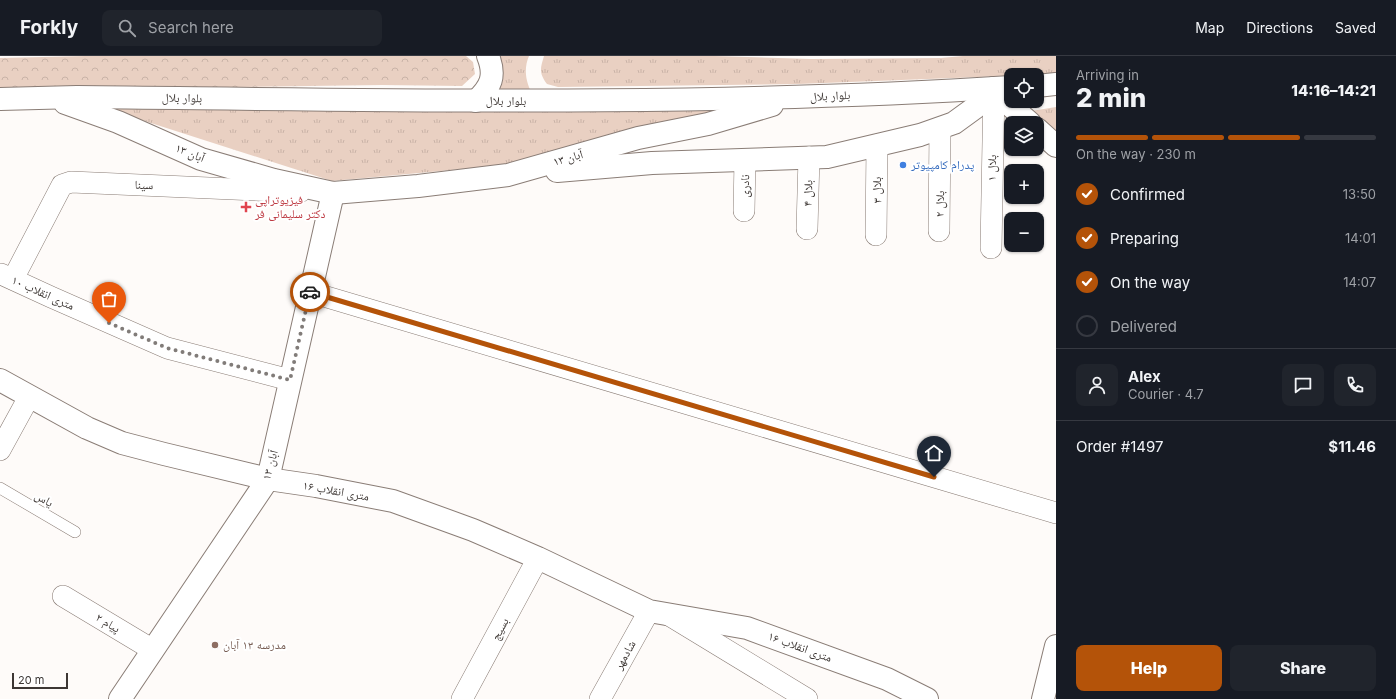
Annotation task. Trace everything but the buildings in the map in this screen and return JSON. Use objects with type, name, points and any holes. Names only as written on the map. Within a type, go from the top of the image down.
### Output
[{"type":"street","points":[[476,101],[486,91],[491,79],[491,64],[488,56]]},
{"type":"street","points":[[1044,85],[1056,84]]},
{"type":"street","points":[[508,175],[652,163],[827,157],[920,135],[954,123],[1002,88],[1005,101],[1022,116]]},
{"type":"street","name":"بلوار بلال","points":[[0,99],[52,98],[476,101],[797,97],[1002,88]]},
{"type":"street","name":"بلال ۱","points":[[991,248],[1002,88]]},
{"type":"street","name":"۱۳ آبان","points":[[52,98],[118,122],[201,159],[274,180],[333,193],[418,186],[508,175],[638,138],[708,124],[797,97]]},
{"type":"street","name":"بلال ۲","points":[[939,231],[940,128]]},
{"type":"street","points":[[1044,135],[1056,146]]},
{"type":"street","name":"بلال ۳","points":[[876,235],[877,145]]},
{"type":"street","name":"بلال ۴","points":[[807,229],[809,158]]},
{"type":"street","name":"نادری","points":[[744,212],[745,160]]},
{"type":"street","name":"سینا","points":[[6,276],[62,185],[71,182],[333,193]]},
{"type":"street","name":"۱۳ آبان","points":[[120,699],[268,479],[333,193]]},
{"type":"street","name":"۱۰ متری انقلاب","points":[[6,276],[167,348],[290,380]]},
{"type":"street","points":[[310,292],[1056,513]]},
{"type":"street","name":"۱۶ متری انقلاب","points":[[0,380],[88,428],[122,443],[268,479],[316,486],[393,501],[473,530],[658,613],[807,699]]},
{"type":"street","points":[[0,450],[29,397]]},
{"type":"street","name":"بسیج","points":[[462,699],[538,558]]},
{"type":"street","name":"پیام ۲","points":[[64,596],[153,650]]},
{"type":"street","name":"۱۶ متری انقلاب","points":[[658,613],[747,628],[887,679],[926,699]]},
{"type":"street","name":"شادمهر","points":[[600,699],[658,613]]},
{"type":"street","points":[[1043,699],[1056,646]]},
{"type":"lane","name":"یاس","points":[[0,488],[75,532]]},
{"type":"green space","points":[[85,56],[466,56],[473,62],[475,74],[462,86],[382,85],[0,90],[0,58]]},
{"type":"green space","points":[[492,56],[529,56],[526,66],[526,77],[534,97],[495,89]]},
{"type":"green space","points":[[544,56],[715,56],[811,59],[1056,56],[1056,74],[1044,74],[1044,68],[1004,68],[1004,76],[798,84],[558,87],[547,84],[541,74]]},
{"type":"green space","points":[[735,106],[506,165],[332,181],[101,107]]},
{"type":"green space","points":[[1056,107],[1056,137],[1044,127],[1044,116],[1030,116],[1025,112]]},
{"type":"way so far","points":[[109,323],[167,348],[290,380],[310,292]]},
{"type":"place","name":"پدرام کامپیوتر","points":[[903,165]]},
{"type":"place","name":"فیزیوتراپی دکتر سلیمانی فر","points":[[246,207]]},
{"type":"place","name":"مدرسه ۱۳ آبان","points":[[215,645]]},
{"type":"route","points":[[310,292],[934,477]]}]
